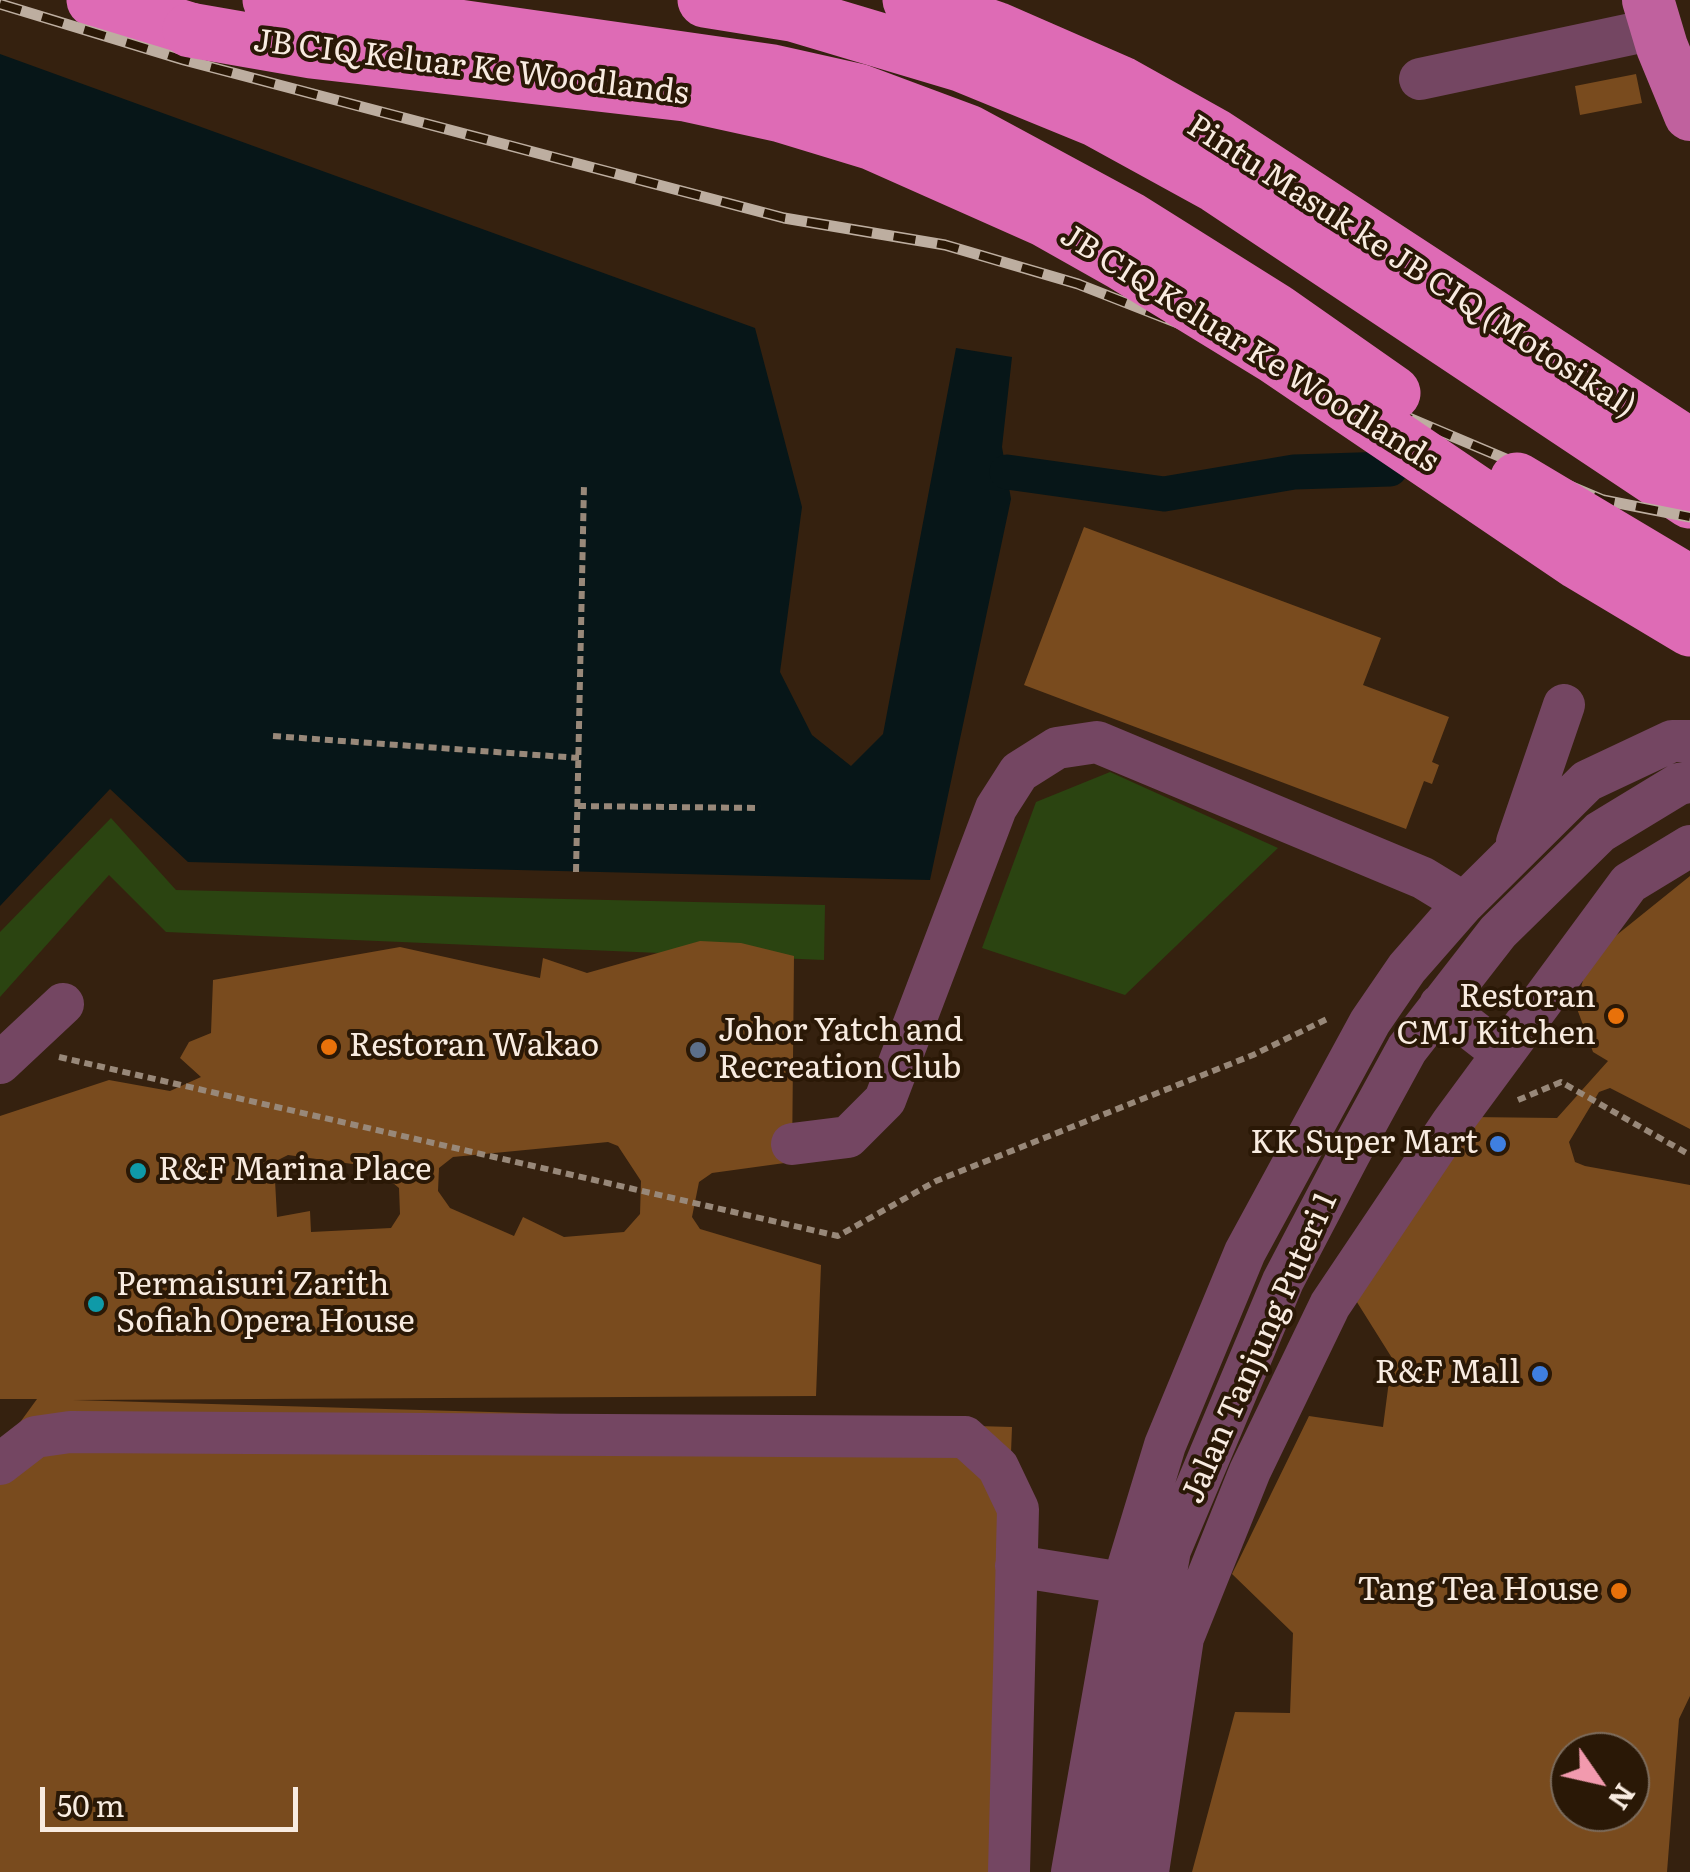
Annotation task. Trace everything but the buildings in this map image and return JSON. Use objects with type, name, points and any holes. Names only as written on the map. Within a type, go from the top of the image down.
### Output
[{"type":"highway","name":"JB CIQ Keluar Ke Woodlands","points":[[94,0],[190,30],[311,51],[685,94],[780,115],[874,143],[1044,219],[1122,263],[1274,356],[1578,562],[1690,630]]},
{"type":"highway","points":[[270,0],[773,72],[858,91],[968,132],[1131,220],[1276,310],[1516,480],[1690,584]]},
{"type":"highway","points":[[705,0],[792,14],[963,66],[1095,119],[1217,186],[1690,501]]},
{"type":"highway","name":"Pintu Masuk ke JB CIQ (Motosikal)","points":[[910,0],[996,29],[1122,84],[1216,136],[1690,446]]},
{"type":"main road","points":[[1652,14],[1690,76]]},
{"type":"main road","points":[[1652,14],[1690,115]]},
{"type":"street","points":[[1420,79],[1652,14]]},
{"type":"street","points":[[1514,850],[1564,705]]},
{"type":"street","name":"Jalan Tanjung Puteri 1","points":[[1072,1872],[1123,1583],[1173,1428],[1246,1252],[1307,1137],[1370,1022],[1407,968],[1514,850],[1587,781],[1672,741],[1690,741]]},
{"type":"street","points":[[792,1144],[848,1137],[885,1100],[996,808],[1019,772],[1057,748],[1097,742],[1423,878],[1464,903]]},
{"type":"street","name":"Jalan Tanjung Puteri 1","points":[[1112,1872],[1170,1550],[1284,1282],[1349,1154],[1408,1049],[1498,932],[1600,832],[1679,784],[1690,782]]},
{"type":"street","points":[[1148,1872],[1183,1638],[1263,1477],[1330,1305],[1503,1054],[1630,884],[1690,846]]},
{"type":"street","points":[[7,1056],[63,1004]]},
{"type":"street","points":[[1440,1005],[1503,1054]]},
{"type":"street","points":[[1307,1137],[1349,1154]]},
{"type":"street","points":[[0,1464],[35,1437],[70,1432],[965,1437],[998,1467],[1018,1508],[1010,1872]]},
{"type":"street","points":[[1208,1454],[1263,1477]]},
{"type":"street","points":[[1016,1566],[1123,1583]]},
{"type":"path","points":[[576,872],[584,484]]},
{"type":"path","points":[[273,736],[579,758]]},
{"type":"path","points":[[578,806],[760,808]]},
{"type":"path","points":[[7,1056],[164,1079]]},
{"type":"path","points":[[1514,1101],[1562,1082],[1690,1155]]},
{"type":"green space","points":[[1110,772],[1278,848],[1125,995],[982,948],[1036,802]]},
{"type":"green space","points":[[111,818],[176,890],[825,905],[824,960],[166,932],[109,875],[0,997],[0,932]]},
{"type":"shaded area","points":[[0,54],[755,328],[802,507],[780,672],[812,735],[851,766],[883,734],[956,348],[1012,357],[1002,447],[1011,499],[930,880],[188,862],[110,789],[0,906]]},
{"type":"waterway","points":[[1007,472],[1164,494],[1294,472],[1390,469]]},
{"type":"railway","points":[[0,4],[184,60],[784,218],[945,245],[1078,284],[1267,358],[1603,500],[1690,517]]},
{"type":"place","name":"Restoran CMJ Kitchen","points":[[1616,1016]]},
{"type":"place","name":"Restoran Wakao","points":[[329,1047]]},
{"type":"place","name":"Johor Yatch and Recreation Club","points":[[698,1050]]},
{"type":"place","name":"KK Super Mart","points":[[1498,1144]]},
{"type":"place","name":"R&F Marina Place","points":[[138,1171]]},
{"type":"place","name":"Permaisuri Zarith Sofiah Opera House","points":[[96,1304]]},
{"type":"place","name":"R&F Mall","points":[[1540,1374]]},
{"type":"place","name":"Tang Tea House","points":[[1619,1591]]}]
